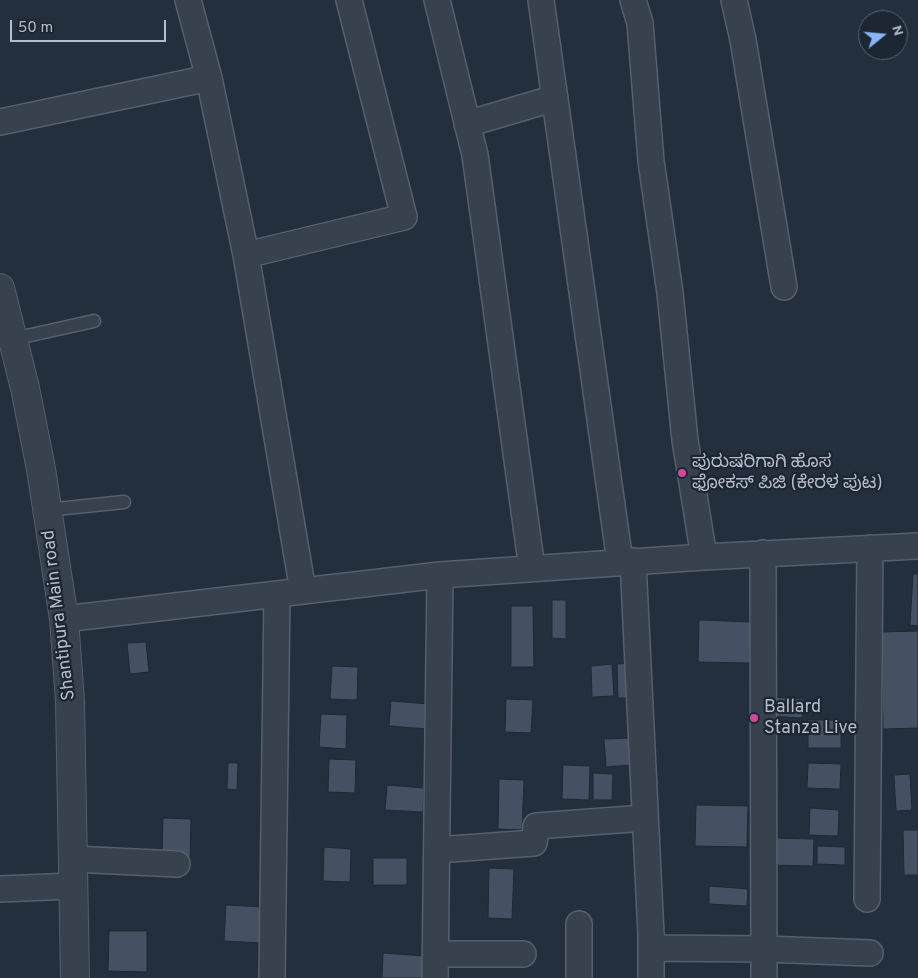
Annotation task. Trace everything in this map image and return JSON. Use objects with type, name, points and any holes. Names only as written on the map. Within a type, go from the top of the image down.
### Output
[{"type":"street","points":[[188,0],[209,78],[246,255],[303,591]]},
{"type":"street","points":[[246,255],[404,217],[349,0]]},
{"type":"street","points":[[437,0],[475,155],[532,569]]},
{"type":"street","points":[[541,0],[626,562],[645,818],[651,978]]},
{"type":"street","points":[[633,0],[640,23],[651,161],[670,293],[685,440],[704,557]]},
{"type":"street","points":[[734,0],[743,40],[784,287]]},
{"type":"street","points":[[0,122],[209,78]]},
{"type":"street","points":[[467,124],[555,98]]},
{"type":"street","name":"Shantipura Main road","points":[[0,288],[41,469],[64,619],[70,700],[75,978]]},
{"type":"street","points":[[64,619],[440,575],[704,557],[918,546]]},
{"type":"street","points":[[867,900],[870,548]]},
{"type":"street","points":[[763,554],[764,978]]},
{"type":"street","points":[[440,575],[436,966],[523,954]]},
{"type":"street","points":[[272,978],[277,594]]},
{"type":"street","points":[[437,850],[534,843],[536,826],[645,818]]},
{"type":"street","points":[[72,859],[177,864]]},
{"type":"street","points":[[0,889],[73,886]]},
{"type":"street","points":[[578,978],[579,924]]},
{"type":"street","points":[[651,948],[870,954]]},
{"type":"lane","points":[[12,339],[94,321]]},
{"type":"lane","points":[[47,510],[124,502]]},
{"type":"building","points":[[913,574],[918,574],[918,626],[910,625]]},
{"type":"building","points":[[552,600],[566,600],[566,639],[552,638]]},
{"type":"building","points":[[511,606],[533,606],[534,667],[511,667]]},
{"type":"building","points":[[699,620],[751,622],[750,663],[698,662]]},
{"type":"building","points":[[918,631],[918,728],[883,729],[881,632]]},
{"type":"building","points":[[146,642],[149,672],[130,674],[127,643]]},
{"type":"building","points":[[632,663],[633,698],[618,698],[617,664]]},
{"type":"building","points":[[612,664],[614,696],[592,697],[591,666]]},
{"type":"building","points":[[332,666],[358,667],[357,700],[330,699]]},
{"type":"building","points":[[772,697],[804,699],[802,718],[770,716]]},
{"type":"building","points":[[506,699],[533,700],[531,733],[505,732]]},
{"type":"building","points":[[391,701],[429,704],[427,729],[389,726]]},
{"type":"building","points":[[321,714],[347,715],[346,749],[319,747]]},
{"type":"building","points":[[808,720],[841,720],[841,748],[808,748]]},
{"type":"building","points":[[630,738],[632,765],[606,767],[604,739]]},
{"type":"building","points":[[329,759],[356,760],[355,793],[328,792]]},
{"type":"building","points":[[228,763],[238,763],[237,790],[227,789]]},
{"type":"building","points":[[808,763],[841,764],[840,789],[807,788]]},
{"type":"building","points":[[563,765],[590,766],[589,800],[562,799]]},
{"type":"building","points":[[593,773],[613,774],[612,800],[593,800]]},
{"type":"building","points":[[910,774],[912,810],[896,811],[894,775]]},
{"type":"building","points":[[499,779],[524,780],[522,830],[498,829]]},
{"type":"building","points":[[387,785],[424,788],[423,812],[385,810]]},
{"type":"building","points":[[696,805],[748,806],[747,847],[695,846]]},
{"type":"building","points":[[810,808],[839,810],[838,836],[809,835]]},
{"type":"building","points":[[163,818],[191,819],[190,858],[162,857]]},
{"type":"building","points":[[903,830],[918,830],[918,875],[904,875]]},
{"type":"building","points":[[771,838],[814,839],[813,866],[770,865]]},
{"type":"building","points":[[817,846],[845,847],[845,865],[817,864]]},
{"type":"building","points":[[324,847],[351,849],[350,882],[323,881]]},
{"type":"building","points":[[373,858],[407,858],[407,885],[373,885]]},
{"type":"building","points":[[489,868],[514,869],[512,919],[488,918]]},
{"type":"building","points":[[709,886],[748,889],[747,906],[709,904]]},
{"type":"building","points":[[226,905],[264,907],[262,943],[224,941]]},
{"type":"building","points":[[109,931],[147,931],[147,972],[108,971]]},
{"type":"building","points":[[383,953],[424,956],[423,978],[382,978]]},
{"type":"place","name":"ಪುರುಷರಿಗಾಗಿ ಹೊಸ ಫೋಕಸ್ ಪಿಜಿ (ಕೇರಳ ಪುಟ)","points":[[682,473]]},
{"type":"place","name":"Ballard Stanza Live","points":[[754,718]]}]
